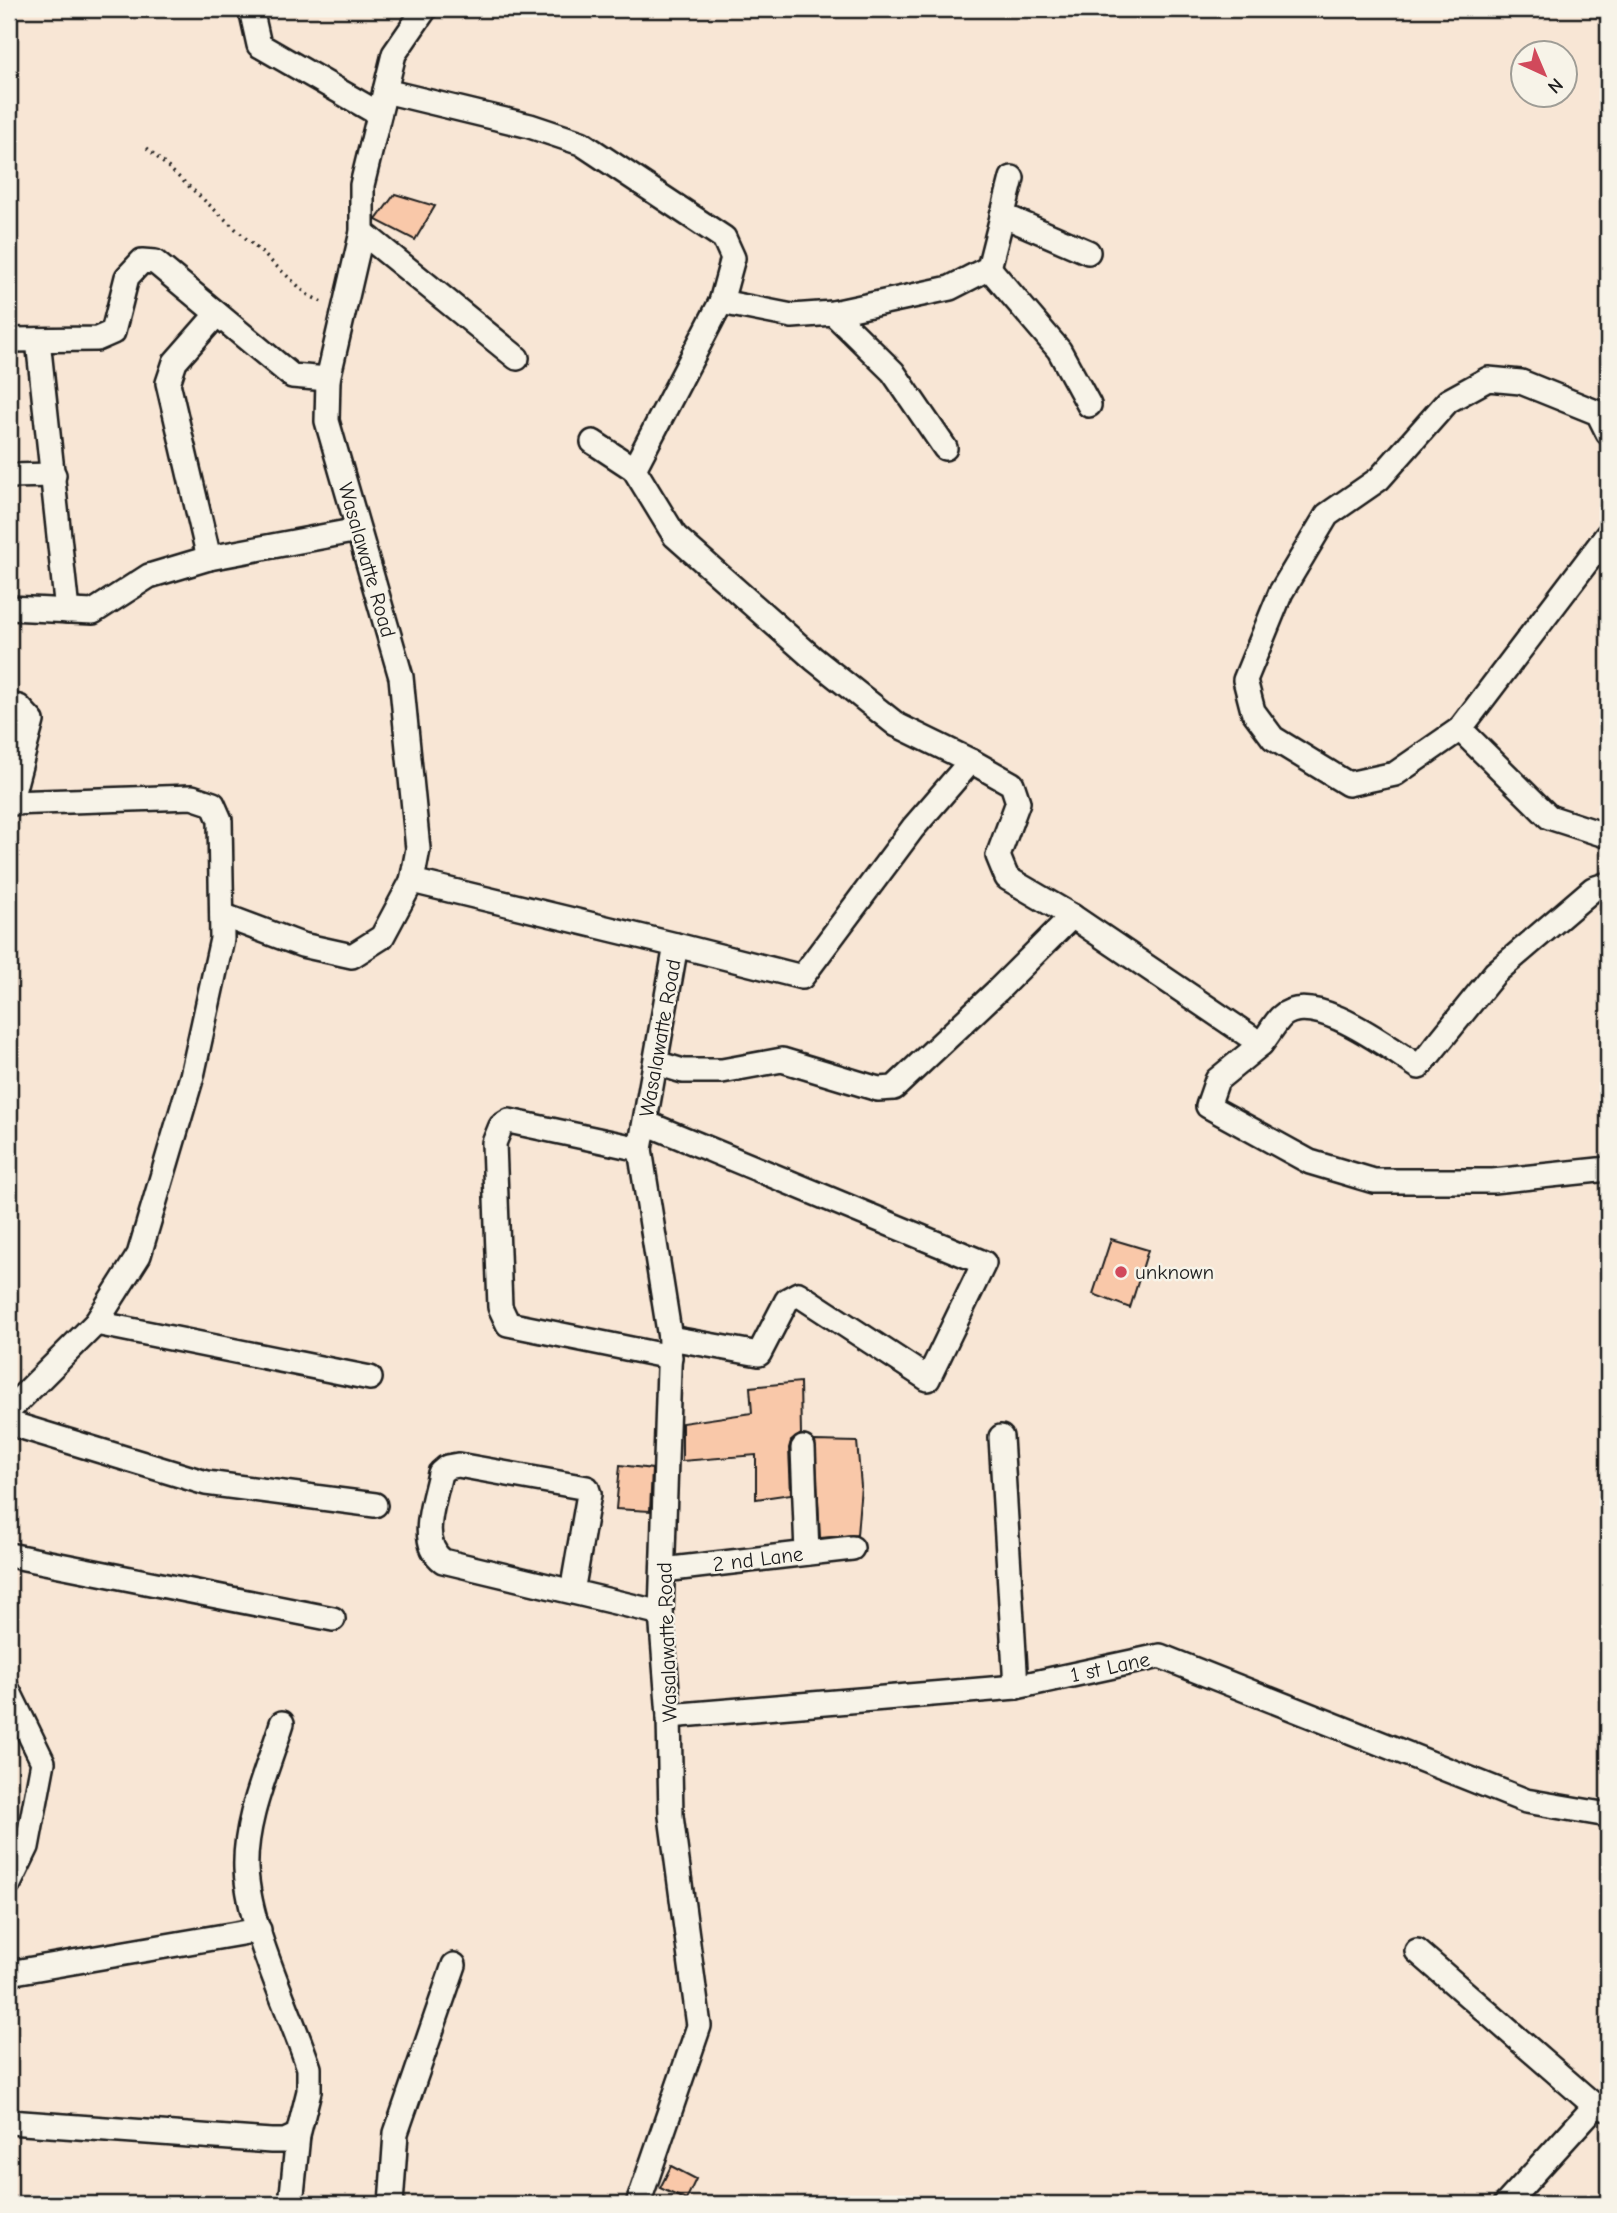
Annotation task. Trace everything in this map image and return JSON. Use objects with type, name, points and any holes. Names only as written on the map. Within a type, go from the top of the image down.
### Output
[{"type":"street","points":[[251,9],[259,44],[379,114]]},
{"type":"street","name":"Wasalawatte Road","points":[[425,9],[394,54],[362,185],[362,232],[328,379],[327,421],[401,677],[418,849],[412,881],[676,945],[640,1149],[670,1347],[661,1613],[669,1716],[671,1816],[699,2026],[638,2204]]},
{"type":"street","points":[[385,91],[530,126],[581,143],[724,238],[733,258],[721,302],[634,469]]},
{"type":"street","points":[[721,302],[792,316],[833,313],[950,288],[989,268],[1012,178]]},
{"type":"street","points":[[1002,215],[1088,252]]},
{"type":"street","points":[[362,232],[517,358]]},
{"type":"street","points":[[9,340],[97,340],[113,332],[127,278],[142,261],[155,262],[292,376],[328,379]]},
{"type":"street","points":[[989,268],[1059,350],[1089,405]]},
{"type":"street","points":[[833,313],[893,372],[945,448]]},
{"type":"street","points":[[209,558],[168,383],[175,362],[217,314]]},
{"type":"street","points":[[38,340],[67,611]]},
{"type":"street","points":[[1608,433],[1598,413],[1521,382],[1488,379],[1448,401],[1379,479],[1327,515],[1281,592],[1245,681],[1253,711],[1273,738],[1348,784],[1395,774],[1460,729],[1608,534]]},
{"type":"street","points":[[593,442],[634,469],[675,536],[814,659],[897,725],[1012,784],[1018,802],[998,856],[1007,878],[1072,916],[1262,1044]]},
{"type":"street","points":[[9,476],[54,475]]},
{"type":"street","points":[[9,608],[93,612],[149,576],[209,558],[358,530]]},
{"type":"street","points":[[9,705],[19,707],[32,720],[10,803],[192,797],[213,804],[220,820],[222,915],[222,939],[192,1076],[139,1255],[96,1323],[9,1410]]},
{"type":"street","points":[[1460,729],[1549,817],[1608,836]]},
{"type":"street","points":[[676,945],[802,977],[913,828],[971,761]]},
{"type":"street","points":[[222,915],[302,946],[352,956],[382,937],[412,881]]},
{"type":"street","points":[[1608,884],[1593,889],[1495,973],[1419,1067],[1332,1014],[1304,1008],[1282,1016],[1262,1044],[1217,1080],[1208,1106],[1310,1162],[1374,1181],[1493,1181],[1608,1169]]},
{"type":"street","points":[[656,1063],[683,1071],[722,1071],[782,1060],[878,1089],[894,1088],[1072,916]]},
{"type":"street","points":[[640,1149],[509,1121],[501,1126],[494,1143],[500,1307],[508,1324],[670,1347],[759,1354],[787,1300],[798,1294],[928,1379],[984,1263],[646,1123]]},
{"type":"street","points":[[96,1323],[370,1378]]},
{"type":"street","points":[[9,1423],[206,1483],[375,1505]]},
{"type":"street","points":[[1001,1437],[1016,1687]]},
{"type":"street","points":[[803,1448],[807,1553]]},
{"type":"street","points":[[572,1592],[589,1494],[587,1488],[458,1465],[447,1466],[439,1473],[428,1540],[432,1553],[443,1561],[572,1592],[661,1613]]},
{"type":"street","name":"2 nd Lane","points":[[663,1570],[852,1548]]},
{"type":"street","points":[[9,1555],[333,1619]]},
{"type":"street","name":"1 st Lane","points":[[669,1716],[1016,1687],[1160,1656],[1526,1801],[1608,1815]]},
{"type":"street","points":[[9,1692],[43,1762],[27,1847],[9,1884]]},
{"type":"street","points":[[282,1723],[252,1822],[246,1869],[259,1930],[309,2068],[309,2091],[298,2135],[291,2204]]},
{"type":"street","points":[[9,1973],[259,1930]]},
{"type":"street","points":[[1417,1951],[1602,2108],[1506,2204]]},
{"type":"street","points":[[391,2204],[396,2133],[454,1965]]},
{"type":"street","points":[[9,2122],[271,2141],[285,2141],[298,2135]]},
{"type":"path","points":[[147,148],[308,295],[344,313]]},
{"type":"building","points":[[395,194],[435,206],[415,240],[376,220]]},
{"type":"building","name":"unknown","points":[[1111,1239],[1148,1250],[1130,1308],[1093,1294]]},
{"type":"building","points":[[800,1382],[801,1434],[791,1441],[789,1448],[791,1494],[756,1499],[756,1455],[682,1461],[682,1423],[752,1413],[750,1387]]},
{"type":"building","points":[[815,1441],[857,1442],[861,1486],[857,1535],[820,1538]]},
{"type":"building","points":[[620,1465],[652,1469],[650,1511],[616,1509]]},
{"type":"building","points":[[671,2166],[696,2179],[686,2200],[660,2188]]},
{"type":"place","name":"unknown","points":[[1121,1272]]}]
